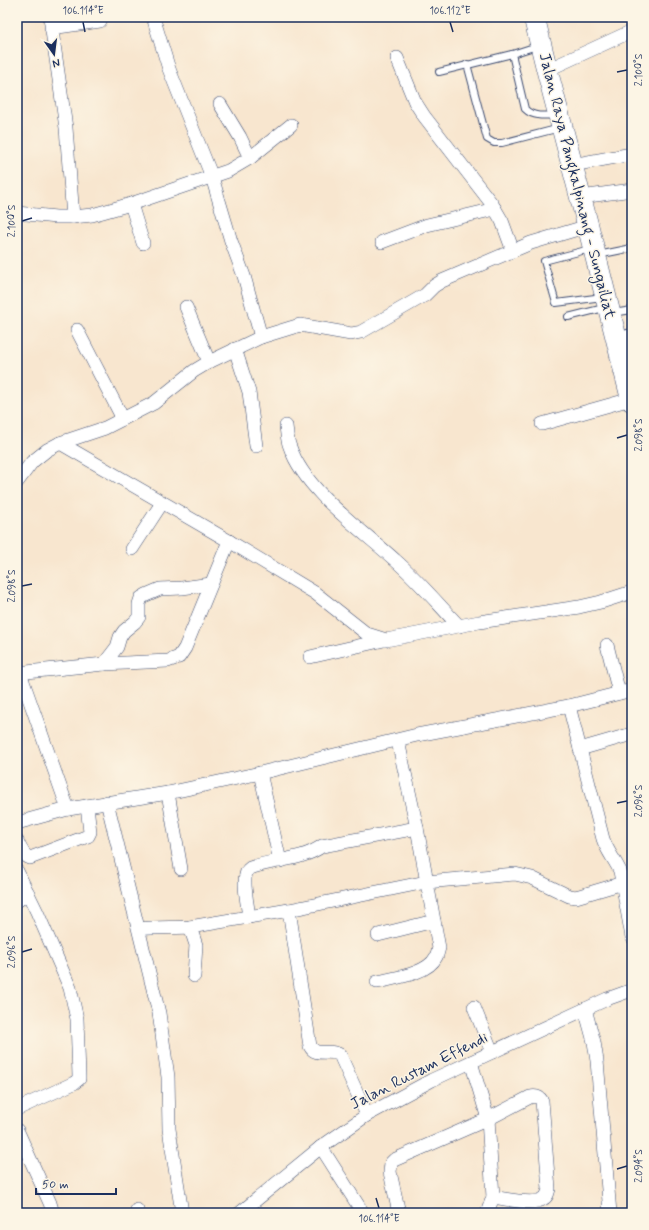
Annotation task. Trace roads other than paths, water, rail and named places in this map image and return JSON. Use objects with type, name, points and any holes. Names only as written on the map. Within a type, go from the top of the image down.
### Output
[{"type":"highway","name":"Jalan Raya Pangkalpinang - Sungailiat","points":[[534,17],[608,306],[624,339],[631,397]]},
{"type":"street","points":[[153,17],[169,69],[212,177],[230,241],[244,276],[261,337]]},
{"type":"street","points":[[72,217],[66,128],[50,22],[100,20]]},
{"type":"street","points":[[547,70],[632,31]]},
{"type":"street","points":[[397,58],[418,108],[495,209],[502,221],[513,251]]},
{"type":"street","points":[[220,104],[240,137],[250,158]]},
{"type":"street","points":[[17,213],[50,217],[72,217],[92,215],[131,204],[228,171],[250,158],[291,125]]},
{"type":"street","points":[[572,165],[632,154]]},
{"type":"street","points":[[581,198],[632,190]]},
{"type":"street","points":[[131,204],[143,243]]},
{"type":"street","points":[[382,242],[428,226],[495,209]]},
{"type":"street","points":[[17,482],[32,462],[47,450],[60,443],[98,431],[123,420],[154,403],[194,371],[209,362],[261,337],[300,325],[351,334],[361,332],[425,295],[438,283],[547,238],[588,226]]},
{"type":"street","points":[[186,307],[209,362]]},
{"type":"street","points":[[77,330],[123,420]]},
{"type":"street","points":[[235,349],[249,392],[256,446]]},
{"type":"street","points":[[542,424],[631,397]]},
{"type":"street","points":[[286,426],[289,446],[312,484],[330,503],[404,569],[459,626]]},
{"type":"street","points":[[60,443],[316,593],[368,634],[386,640]]},
{"type":"street","points":[[132,549],[162,503]]},
{"type":"street","points":[[68,809],[18,673],[104,664],[168,661],[179,657],[229,541]]},
{"type":"street","points":[[104,664],[117,647],[120,637],[124,631],[139,617],[139,604],[141,598],[160,589],[211,584]]},
{"type":"street","points":[[310,657],[459,626],[579,607],[632,592]]},
{"type":"street","points":[[17,823],[68,809],[168,792],[260,773],[398,741],[417,735],[570,706],[626,691],[607,645]]},
{"type":"street","points":[[570,706],[603,839],[610,855],[617,864],[623,883],[632,937]]},
{"type":"street","points":[[580,749],[632,734]]},
{"type":"street","points":[[377,982],[423,970],[430,965],[436,957],[439,948],[417,828],[398,741]]},
{"type":"street","points":[[260,773],[280,861]]},
{"type":"street","points":[[168,792],[182,869]]},
{"type":"street","points":[[107,802],[159,1013],[168,1077],[169,1129],[182,1213]]},
{"type":"street","points":[[17,841],[26,857],[30,858],[86,837],[90,832],[87,806]]},
{"type":"street","points":[[249,917],[245,878],[247,870],[256,865],[280,861],[309,853],[322,846],[417,828]]},
{"type":"street","points":[[17,871],[62,968],[75,1004],[79,1035],[79,1079],[74,1083],[17,1109]]},
{"type":"street","points":[[139,929],[176,928],[249,917],[426,882],[515,874],[532,878],[569,896],[576,897],[623,883]]},
{"type":"street","points":[[17,901],[28,893]]},
{"type":"street","points":[[289,910],[310,1046],[312,1050],[319,1053],[330,1051],[336,1052],[340,1055],[367,1115]]},
{"type":"street","points":[[378,935],[434,921]]},
{"type":"street","points":[[190,926],[196,945],[194,976]]},
{"type":"street","name":"Jalan Rustam Effendi","points":[[240,1213],[321,1147],[367,1115],[432,1080],[607,999],[632,990]]},
{"type":"street","points":[[474,1007],[492,1052]]},
{"type":"street","points":[[585,1009],[594,1042],[597,1061],[610,1213]]},
{"type":"street","points":[[471,1062],[488,1120],[493,1197],[487,1213]]},
{"type":"street","points":[[399,1213],[390,1172],[391,1163],[394,1160],[488,1120],[530,1097],[537,1096],[541,1098],[542,1101],[549,1189],[547,1195],[544,1199],[539,1201],[516,1201],[493,1197]]},
{"type":"street","points":[[17,1130],[50,1203],[53,1213]]},
{"type":"street","points":[[321,1147],[363,1213]]},
{"type":"lane","points":[[439,72],[512,54],[541,45]]},
{"type":"lane","points":[[512,54],[525,109],[529,113],[560,121]]},
{"type":"lane","points":[[468,64],[487,139],[502,143],[560,121]]},
{"type":"lane","points":[[632,248],[594,252],[544,261],[556,303],[608,306],[632,310]]},
{"type":"lane","points":[[568,317],[608,306]]}]
